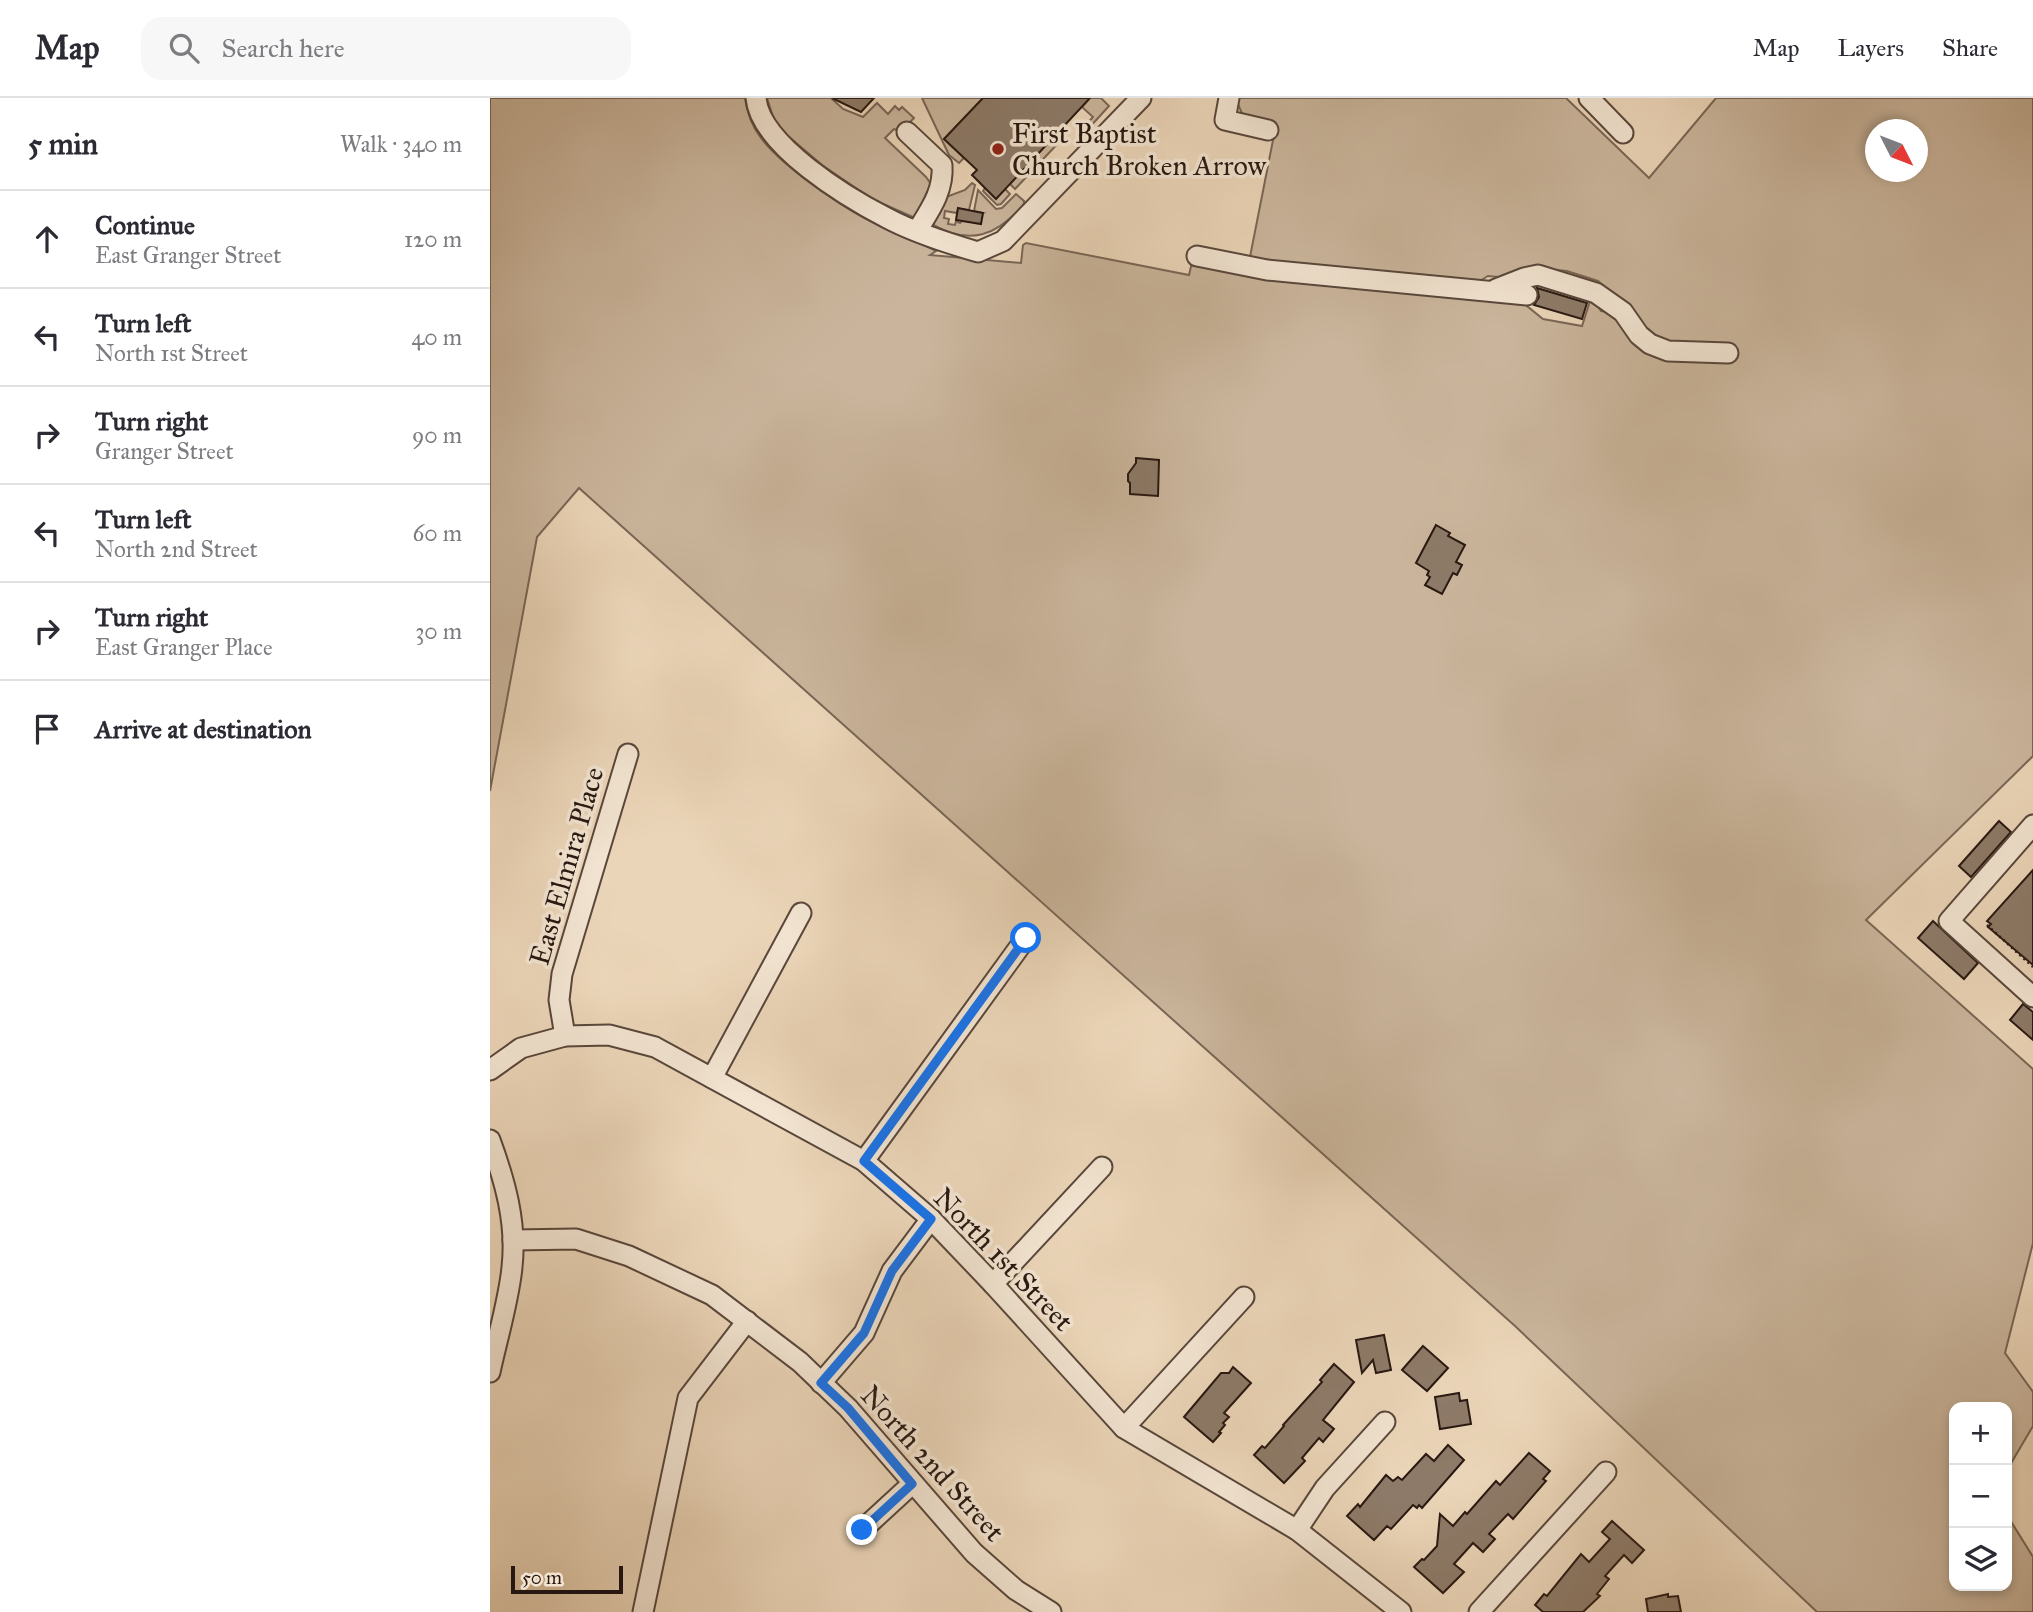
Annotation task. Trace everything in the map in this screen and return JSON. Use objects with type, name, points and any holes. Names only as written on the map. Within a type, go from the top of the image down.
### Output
[{"type":"street","points":[[756,98],[757,108],[786,150],[848,196],[888,219],[978,252],[1003,241],[1141,98]]},
{"type":"street","points":[[1229,98],[1225,120],[1268,130]]},
{"type":"street","points":[[1589,98],[1623,133]]},
{"type":"street","points":[[908,132],[942,165],[943,173],[940,192],[917,231]]},
{"type":"street","points":[[1197,256],[1267,270],[1527,295]]},
{"type":"street","points":[[1492,291],[1538,275],[1596,293],[1623,312],[1639,335],[1650,344],[1668,351],[1728,353]]},
{"type":"street","name":"East Elmira Place","points":[[565,1036],[559,1000],[562,974],[628,754]]},
{"type":"street","points":[[2033,825],[1949,921],[2033,997]]},
{"type":"street","points":[[712,1078],[801,913]]},
{"type":"street","points":[[864,1161],[1026,938]]},
{"type":"street","name":"North 1st Street","points":[[490,1070],[522,1048],[565,1036],[609,1035],[655,1048],[864,1161],[931,1219],[1124,1428],[1297,1530],[1401,1612]]},
{"type":"street","points":[[490,1140],[502,1172],[512,1217],[513,1240],[512,1266],[490,1372]]},
{"type":"street","points":[[993,1284],[1101,1167]]},
{"type":"street","points":[[821,1383],[864,1333],[892,1271],[931,1219]]},
{"type":"street","name":"North 2nd Street","points":[[513,1240],[576,1239],[629,1256],[712,1295],[800,1362],[848,1408],[974,1553],[1016,1590],[1051,1612]]},
{"type":"street","points":[[1124,1428],[1244,1297]]},
{"type":"street","points":[[643,1612],[688,1398],[747,1321]]},
{"type":"street","points":[[1297,1530],[1325,1488],[1385,1422]]},
{"type":"street","points":[[1479,1612],[1606,1472]]},
{"type":"street","points":[[862,1530],[912,1484]]},
{"type":"path","points":[[1987,925],[2033,967]]},
{"type":"shaded area","points":[[490,98],[745,98],[750,119],[758,133],[785,162],[852,211],[936,251],[930,255],[1021,263],[1023,245],[1026,243],[1189,275],[1192,262],[1522,302],[1543,319],[1582,326],[1590,301],[1597,304],[1601,311],[1611,312],[1660,345],[1598,281],[1567,271],[1528,267],[1499,277],[1488,276],[1475,284],[1249,262],[1276,125],[1244,118],[1237,98],[1566,98],[1649,178],[1716,98],[2033,98],[2033,756],[1866,920],[2033,1069],[2033,1243],[2005,1353],[2033,1392],[2033,1426],[2012,1462],[2012,1402],[1949,1402],[1949,1591],[2012,1591],[2012,1523],[2033,1557],[2033,1612],[1817,1612],[1515,1326],[579,488],[537,537],[490,791]]},
{"type":"shaded area","points":[[767,98],[831,98],[843,109],[863,117],[877,103],[888,114],[895,106],[899,110],[902,107],[914,118],[901,131],[894,129],[885,138],[931,184],[915,218],[872,199],[822,165],[781,130],[774,120]]},
{"type":"shaded area","points":[[922,98],[983,98],[944,139],[964,158],[959,163],[949,155]]},
{"type":"shaded area","points":[[1087,98],[1101,98],[1109,106],[1088,129],[1085,126],[1093,117],[1082,107]]},
{"type":"shaded area","points":[[1056,134],[1062,139],[1015,189],[1010,184]]},
{"type":"shaded area","points":[[972,183],[975,185],[969,210],[958,209],[957,213],[945,211],[944,218],[949,219],[948,224],[955,225],[956,221],[960,223],[983,213],[974,211],[978,190],[996,209],[1002,208],[1016,194],[1024,204],[1004,224],[982,234],[959,235],[932,224],[946,197],[965,190]]},
{"type":"shaded area","points":[[985,188],[1005,189],[1010,194],[997,205],[983,191]]},
{"type":"building","points":[[832,98],[874,98],[861,112]]},
{"type":"building","name":"First Baptist Church Broken Arrow","points":[[983,98],[1090,98],[996,199],[972,175],[977,170],[944,139]]},
{"type":"building","points":[[958,208],[983,213],[981,224],[956,220]]},
{"type":"building","points":[[1537,288],[1587,303],[1582,319],[1534,305],[1539,297]]},
{"type":"building","points":[[1136,458],[1159,460],[1158,496],[1130,494],[1128,474],[1136,463]]},
{"type":"building","points":[[1436,525],[1450,533],[1448,536],[1465,545],[1456,562],[1462,565],[1457,575],[1453,573],[1442,594],[1425,585],[1430,577],[1427,575],[1429,571],[1416,563]]},
{"type":"building","points":[[1999,821],[2011,832],[1971,877],[1959,866]]},
{"type":"building","points":[[2033,870],[2033,965],[1988,927],[1991,924],[1987,921]]},
{"type":"building","points":[[1933,921],[1978,963],[1964,979],[1918,938]]},
{"type":"building","points":[[2023,1004],[2033,1012],[2033,1040],[2010,1020]]},
{"type":"building","points":[[1384,1335],[1391,1370],[1376,1373],[1373,1360],[1362,1373],[1356,1340]]},
{"type":"building","points":[[1423,1346],[1448,1368],[1427,1391],[1402,1370]]},
{"type":"building","points":[[1334,1364],[1354,1382],[1323,1420],[1334,1429],[1323,1442],[1319,1438],[1302,1458],[1305,1461],[1284,1483],[1254,1455],[1262,1446],[1265,1448],[1322,1382],[1320,1380]]},
{"type":"building","points":[[1233,1367],[1251,1383],[1224,1413],[1229,1417],[1213,1442],[1184,1417],[1221,1373],[1229,1373]]},
{"type":"building","points":[[1459,1393],[1460,1401],[1467,1400],[1471,1424],[1440,1429],[1435,1397]]},
{"type":"building","points":[[1448,1445],[1464,1460],[1422,1508],[1413,1505],[1391,1529],[1387,1526],[1374,1540],[1347,1516],[1358,1504],[1360,1507],[1386,1475],[1393,1481],[1398,1477],[1402,1480],[1426,1454],[1434,1461]]},
{"type":"building","points":[[1529,1453],[1550,1471],[1543,1479],[1546,1481],[1513,1519],[1508,1514],[1489,1534],[1495,1539],[1483,1552],[1473,1543],[1454,1564],[1464,1572],[1443,1593],[1414,1567],[1437,1546],[1440,1514],[1453,1526],[1496,1481],[1500,1485]]},
{"type":"building","points":[[1612,1521],[1644,1550],[1632,1563],[1624,1555],[1605,1576],[1609,1579],[1597,1594],[1600,1596],[1583,1612],[1543,1612],[1535,1605],[1544,1594],[1547,1596],[1581,1554],[1589,1562],[1610,1539],[1602,1532]]},
{"type":"building","points":[[1668,1594],[1668,1597],[1678,1596],[1681,1612],[1648,1612],[1646,1599]]},
{"type":"place","name":"First Baptist Church Broken Arrow","points":[[998,149]]},
{"type":"route","points":[[862,1530],[912,1484],[848,1408],[821,1383],[864,1333],[892,1271],[931,1219],[864,1161],[1026,938]]}]
